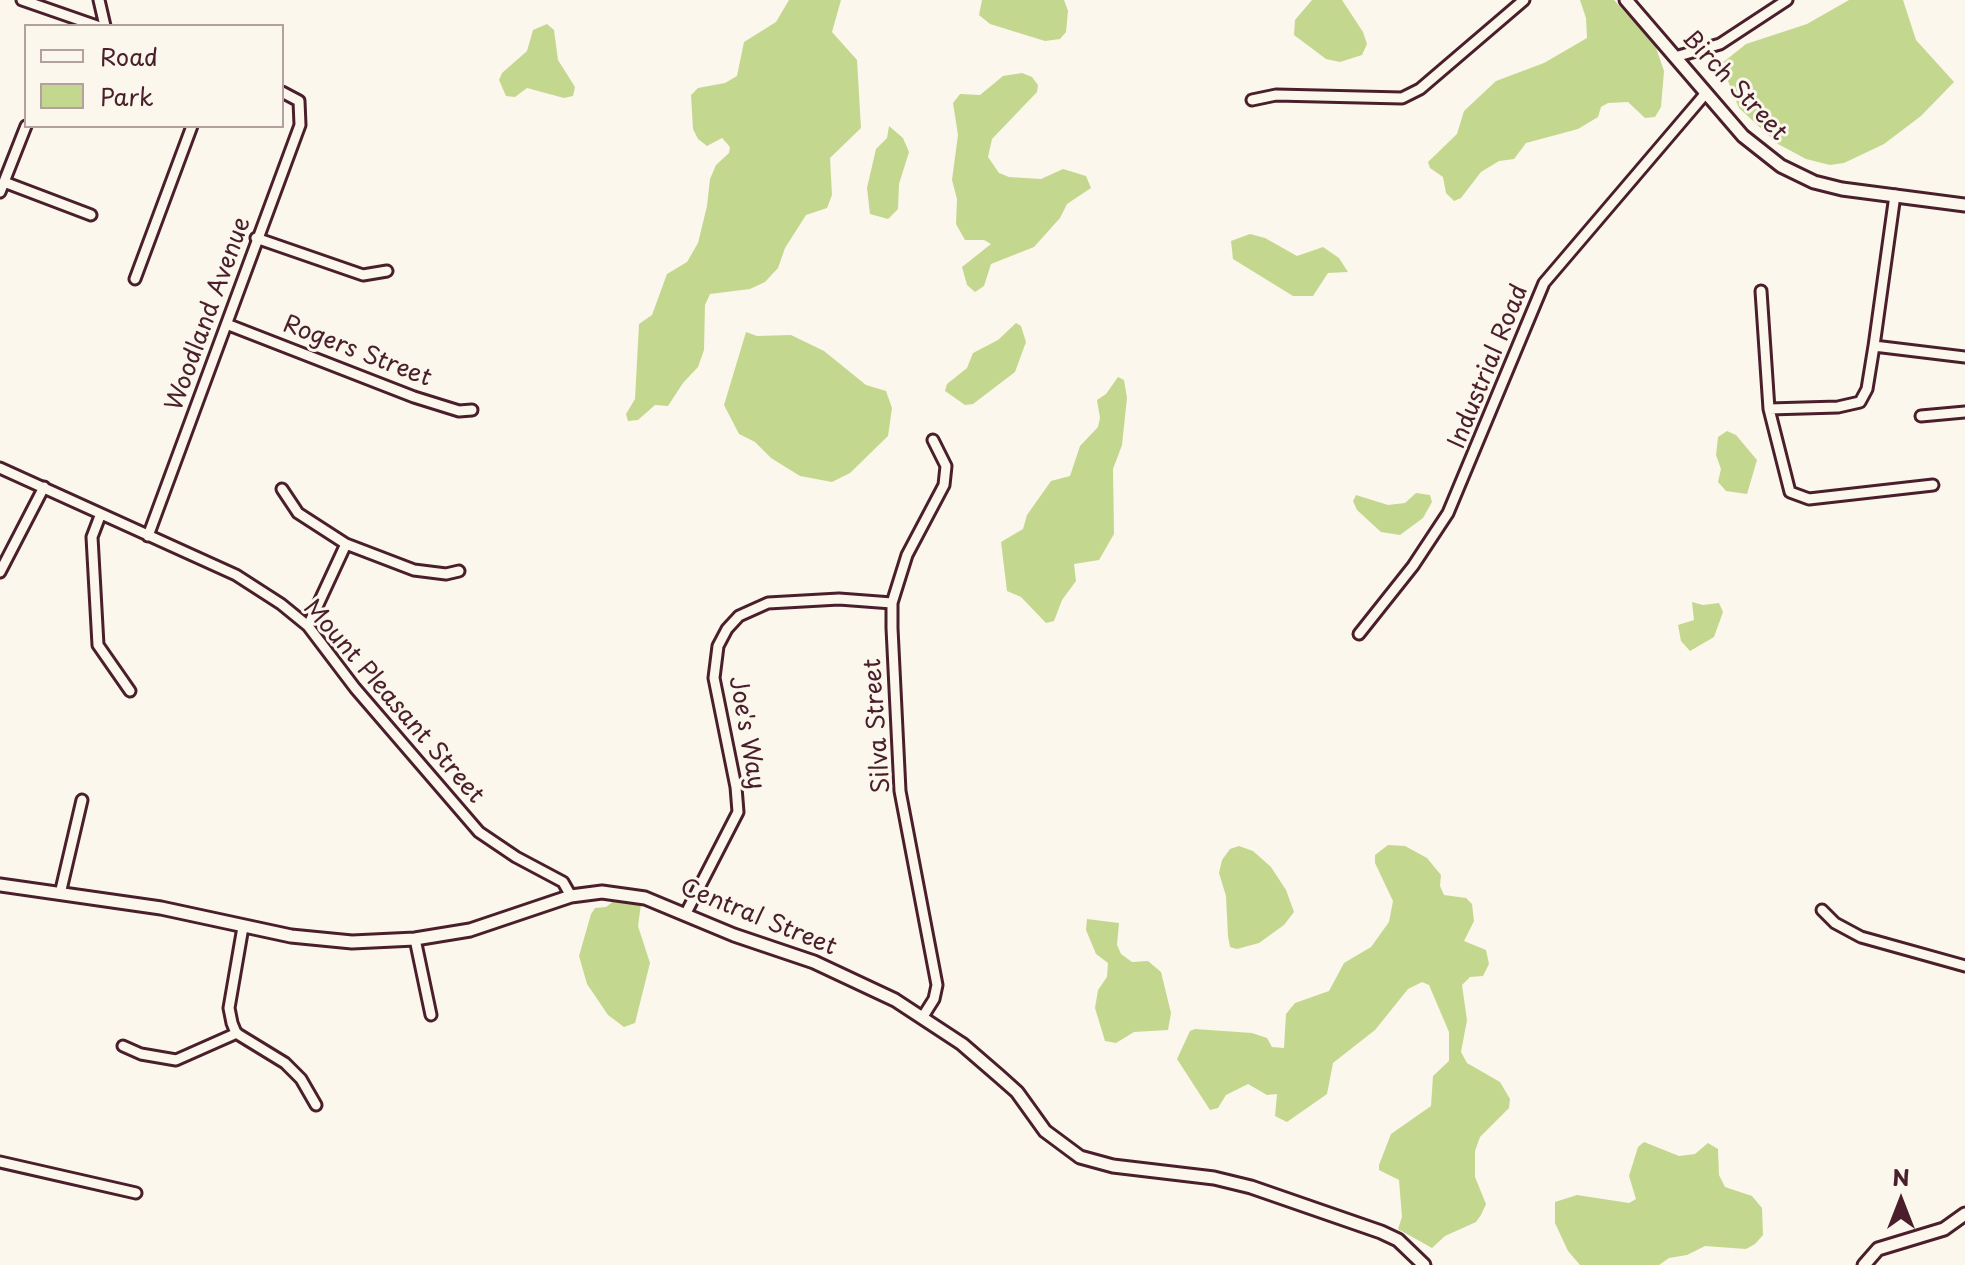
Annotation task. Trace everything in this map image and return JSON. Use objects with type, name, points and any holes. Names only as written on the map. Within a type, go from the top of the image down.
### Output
[{"type":"street","points":[[22,0],[67,21]]},
{"type":"street","points":[[99,0],[105,24]]},
{"type":"street","points":[[1252,100],[1276,95],[1402,98],[1420,89],[1524,0]]},
{"type":"street","name":"Birch Street","points":[[1626,0],[1757,150],[1791,172],[1842,189],[1965,205]]},
{"type":"street","points":[[1675,57],[1720,44],[1787,0]]},
{"type":"street","name":"Woodland Avenue","points":[[148,536],[229,325],[239,283],[290,158],[300,125],[300,103],[284,93]]},
{"type":"street","name":"Industrial Road","points":[[1359,634],[1413,566],[1448,513],[1544,283],[1706,93]]},
{"type":"street","points":[[25,128],[2,187],[91,215]]},
{"type":"street","points":[[135,279],[191,128]]},
{"type":"street","points":[[1769,409],[1838,407],[1860,402],[1867,389],[1895,195]]},
{"type":"street","points":[[256,238],[363,275],[387,271]]},
{"type":"street","points":[[1761,291],[1769,409],[1784,473],[1794,496],[1809,499],[1838,497],[1933,485]]},
{"type":"street","name":"Rogers Street","points":[[229,325],[414,397],[459,411],[472,410]]},
{"type":"street","points":[[1874,346],[1965,357]]},
{"type":"street","points":[[1921,416],[1965,412]]},
{"type":"street","name":"Silva Street","points":[[922,1018],[934,999],[937,985],[896,759],[892,603],[907,555],[944,485],[946,466],[933,440]]},
{"type":"street","name":"Mount Pleasant Street","points":[[0,468],[260,589],[308,626],[355,688],[479,832],[494,844],[563,882],[571,896]]},
{"type":"street","points":[[0,572],[44,487]]},
{"type":"street","points":[[282,489],[298,513],[346,544],[414,570],[446,574],[459,571]]},
{"type":"street","points":[[100,516],[92,537],[98,645],[130,691]]},
{"type":"street","points":[[308,626],[346,544]]},
{"type":"street","name":"Joe's Way","points":[[686,913],[738,812],[736,787],[714,678],[718,646],[727,629],[739,616],[768,603],[839,599],[892,603]]},
{"type":"street","points":[[60,894],[82,800]]},
{"type":"street","name":"Central Street","points":[[0,885],[161,908],[322,941],[415,939],[470,930],[571,896],[622,894],[686,913],[734,935],[814,962],[895,1000],[962,1044],[1017,1092],[1045,1131],[1080,1157],[1113,1166],[1214,1178],[1251,1187],[1381,1232],[1398,1240],[1424,1265]]},
{"type":"street","points":[[1822,910],[1835,923],[1861,937],[1965,966]]},
{"type":"street","points":[[243,927],[229,1008],[237,1033],[285,1063],[301,1079],[316,1105]]},
{"type":"street","points":[[415,939],[431,1015]]},
{"type":"street","points":[[123,1046],[141,1054],[176,1060],[237,1033]]},
{"type":"street","points":[[0,1162],[136,1193]]},
{"type":"street","points":[[1864,1265],[1878,1249],[1944,1229],[1965,1214]]},
{"type":"green space","points":[[789,0],[841,0],[832,32],[857,60],[861,128],[830,158],[832,195],[827,208],[806,215],[785,248],[778,268],[765,282],[750,289],[710,294],[705,305],[704,350],[698,367],[668,406],[655,405],[638,420],[628,421],[626,414],[635,399],[639,324],[652,315],[667,274],[687,262],[698,243],[710,179],[716,165],[729,153],[730,147],[722,138],[707,146],[698,139],[693,129],[691,95],[698,88],[725,83],[737,76],[744,42],[776,22]]},
{"type":"green space","points":[[982,0],[1064,0],[1068,11],[1066,32],[1060,39],[1045,41],[990,24],[979,15]]},
{"type":"green space","points":[[1312,0],[1342,0],[1363,32],[1367,44],[1362,55],[1340,62],[1326,59],[1294,35],[1295,20]]},
{"type":"green space","points":[[1580,0],[1614,0],[1655,45],[1664,71],[1661,107],[1655,117],[1645,118],[1628,102],[1608,103],[1601,107],[1598,117],[1578,129],[1526,143],[1514,159],[1499,161],[1481,172],[1461,198],[1454,201],[1446,193],[1443,177],[1430,168],[1428,162],[1457,134],[1464,111],[1496,81],[1544,63],[1587,38],[1586,18]]},
{"type":"green space","points":[[1849,0],[1903,0],[1916,40],[1954,82],[1921,116],[1884,144],[1844,163],[1830,165],[1806,159],[1778,144],[1739,108],[1721,64],[1746,44],[1807,24]]},
{"type":"green space","points":[[547,24],[554,30],[558,60],[575,87],[573,96],[564,98],[527,88],[515,97],[506,96],[499,80],[502,73],[527,51],[533,30]]},
{"type":"green space","points":[[1022,73],[1032,77],[1038,85],[1037,92],[992,139],[988,157],[999,173],[1009,177],[1041,179],[1063,169],[1086,176],[1091,188],[1067,204],[1060,218],[1034,247],[991,264],[984,286],[975,292],[967,285],[962,267],[991,244],[984,240],[965,240],[956,224],[957,199],[952,180],[958,135],[953,103],[960,94],[980,95],[1003,76]]},
{"type":"green space","points":[[889,126],[903,138],[909,152],[899,184],[898,209],[888,219],[870,214],[867,188],[876,149],[887,138]]},
{"type":"green space","points":[[1250,234],[1265,238],[1297,256],[1323,247],[1339,258],[1348,272],[1328,273],[1313,296],[1293,296],[1233,259],[1231,241]]},
{"type":"green space","points":[[1016,323],[1021,326],[1026,342],[1015,372],[973,404],[965,405],[945,391],[947,384],[967,368],[973,353],[998,340]]},
{"type":"green space","points":[[746,332],[757,336],[791,335],[824,351],[866,385],[886,391],[892,408],[888,436],[850,473],[832,482],[800,476],[771,458],[755,442],[739,434],[724,405]]},
{"type":"green space","points":[[1118,377],[1124,380],[1127,398],[1122,445],[1113,469],[1114,534],[1099,560],[1074,564],[1076,581],[1062,600],[1054,621],[1046,623],[1021,597],[1007,591],[1001,542],[1023,529],[1027,515],[1051,481],[1070,476],[1080,446],[1098,427],[1097,400],[1106,394]]},
{"type":"green space","points":[[1727,431],[1736,435],[1757,460],[1747,494],[1726,491],[1718,482],[1721,469],[1716,455],[1718,437]]},
{"type":"green space","points":[[1416,493],[1430,495],[1432,502],[1423,518],[1400,535],[1381,532],[1357,510],[1353,501],[1356,495],[1388,505],[1405,503]]},
{"type":"green space","points":[[1692,602],[1703,605],[1719,603],[1723,612],[1714,637],[1690,651],[1681,641],[1678,625],[1694,620]]},
{"type":"green space","points":[[1388,845],[1405,846],[1427,858],[1441,875],[1440,886],[1444,895],[1466,898],[1472,904],[1474,921],[1464,941],[1486,950],[1489,964],[1483,976],[1470,977],[1462,985],[1467,1020],[1461,1052],[1467,1063],[1500,1082],[1510,1099],[1509,1108],[1480,1137],[1475,1151],[1475,1177],[1486,1204],[1481,1215],[1476,1222],[1445,1236],[1432,1248],[1398,1229],[1402,1217],[1399,1180],[1379,1170],[1391,1134],[1431,1106],[1433,1076],[1449,1061],[1449,1032],[1429,985],[1422,982],[1408,989],[1375,1030],[1333,1063],[1327,1094],[1287,1122],[1275,1116],[1277,1094],[1267,1095],[1248,1084],[1226,1095],[1218,1108],[1210,1110],[1177,1059],[1190,1031],[1195,1029],[1252,1033],[1267,1038],[1272,1047],[1284,1048],[1286,1014],[1295,1003],[1329,991],[1344,963],[1371,947],[1389,922],[1393,901],[1375,863],[1375,855]]},
{"type":"green space","points":[[1239,846],[1253,851],[1271,867],[1286,890],[1294,912],[1284,925],[1259,943],[1237,949],[1230,947],[1226,896],[1219,873],[1222,860],[1230,849]]},
{"type":"green space","points":[[615,900],[641,904],[638,926],[650,963],[635,1023],[624,1027],[608,1015],[587,984],[579,956],[591,914],[595,908],[606,907]]},
{"type":"green space","points":[[1087,919],[1119,923],[1117,945],[1121,954],[1132,962],[1148,961],[1161,972],[1171,1013],[1168,1030],[1134,1032],[1116,1043],[1105,1041],[1095,1008],[1098,990],[1107,977],[1108,963],[1096,954],[1086,930]]},
{"type":"green space","points":[[1644,1142],[1679,1156],[1695,1154],[1708,1143],[1718,1149],[1719,1175],[1725,1187],[1752,1196],[1762,1208],[1763,1235],[1746,1249],[1705,1246],[1687,1255],[1669,1258],[1659,1265],[1580,1265],[1568,1251],[1555,1223],[1555,1202],[1577,1195],[1629,1203],[1636,1199],[1629,1176],[1638,1147]]}]
